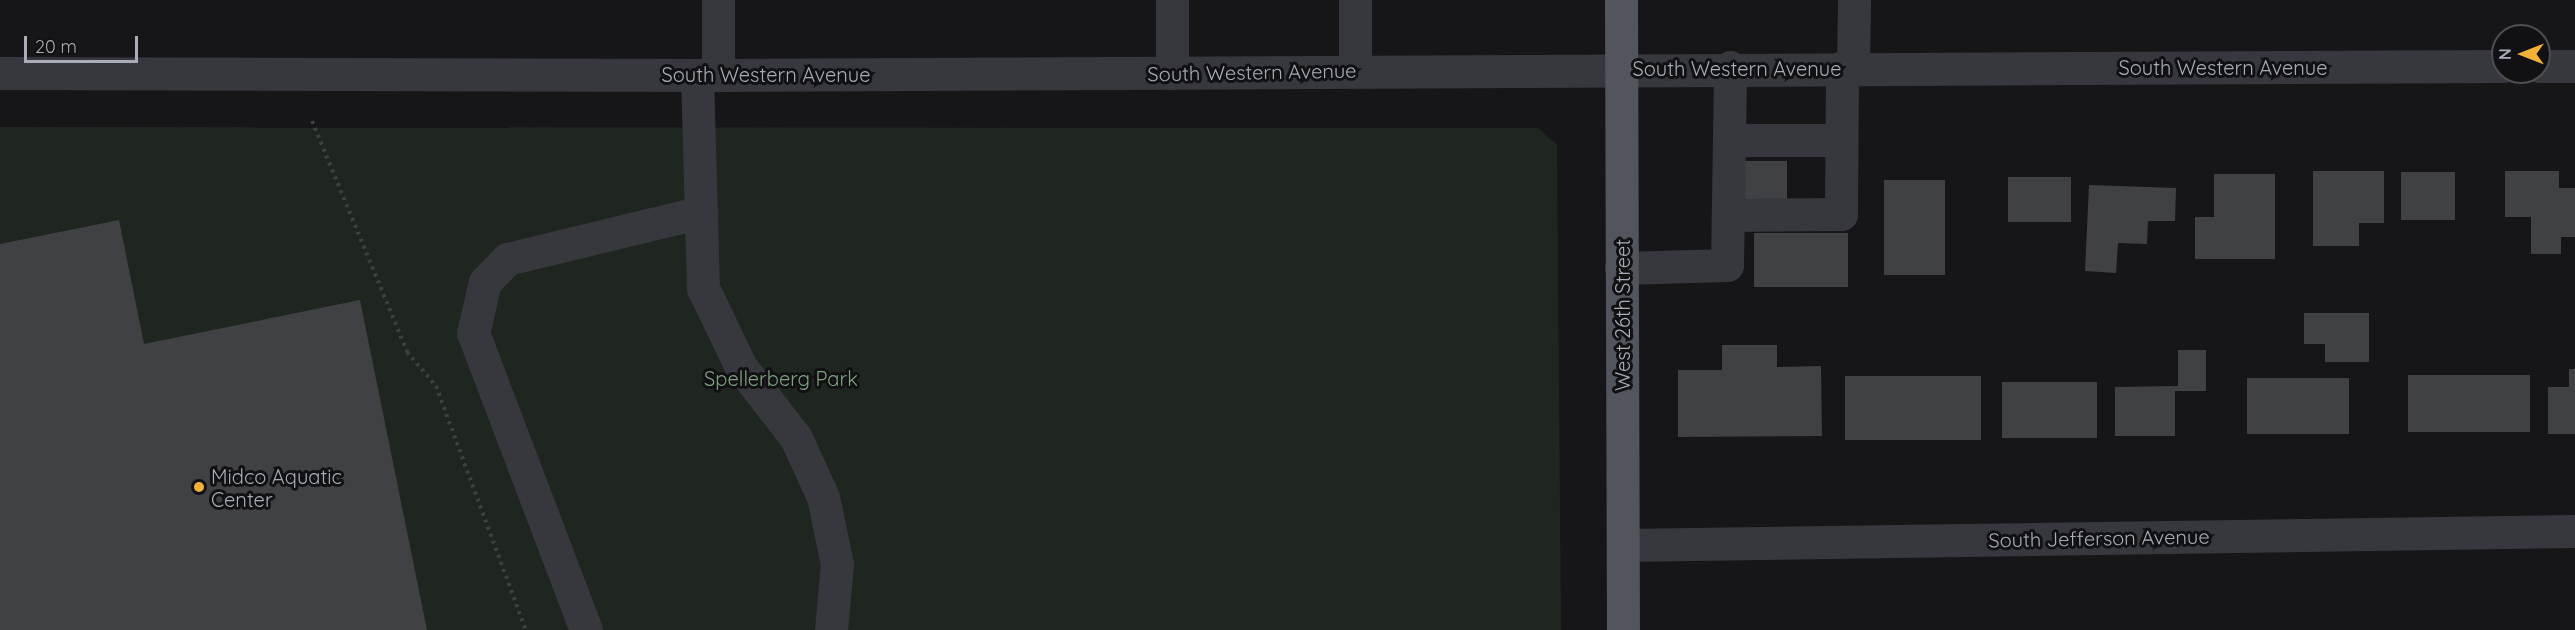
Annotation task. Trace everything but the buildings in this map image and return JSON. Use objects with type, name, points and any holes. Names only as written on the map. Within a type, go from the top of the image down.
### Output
[{"type":"main road","name":"West 26th Street","points":[[1621,0],[1623,630]]},
{"type":"street","points":[[718,0],[708,75],[701,212],[703,288],[741,367],[796,438],[823,497],[837,564],[831,630]]},
{"type":"street","points":[[1172,0],[1172,73]]},
{"type":"street","points":[[1355,71],[1356,0]]},
{"type":"street","points":[[1728,215],[1841,214],[1841,140],[1854,0]]},
{"type":"street","name":"South Western Avenue","points":[[0,74],[708,75],[1621,68],[2491,66]]},
{"type":"street","points":[[2551,66],[2575,66]]},
{"type":"street","points":[[1621,268],[1727,265],[1730,68]]},
{"type":"street","points":[[1729,140],[1841,140]]},
{"type":"street","points":[[586,630],[473,333],[485,282],[507,259],[701,212]]},
{"type":"street","name":"South Jefferson Avenue","points":[[1623,545],[2575,531]]},
{"type":"path","points":[[312,121],[407,352],[436,386],[526,630]]},
{"type":"green space","name":"Spellerberg Park","points":[[0,127],[1538,128],[1557,145],[1561,630],[0,630]]},
{"type":"place","name":"Midco Aquatic Center","points":[[199,487]]}]
